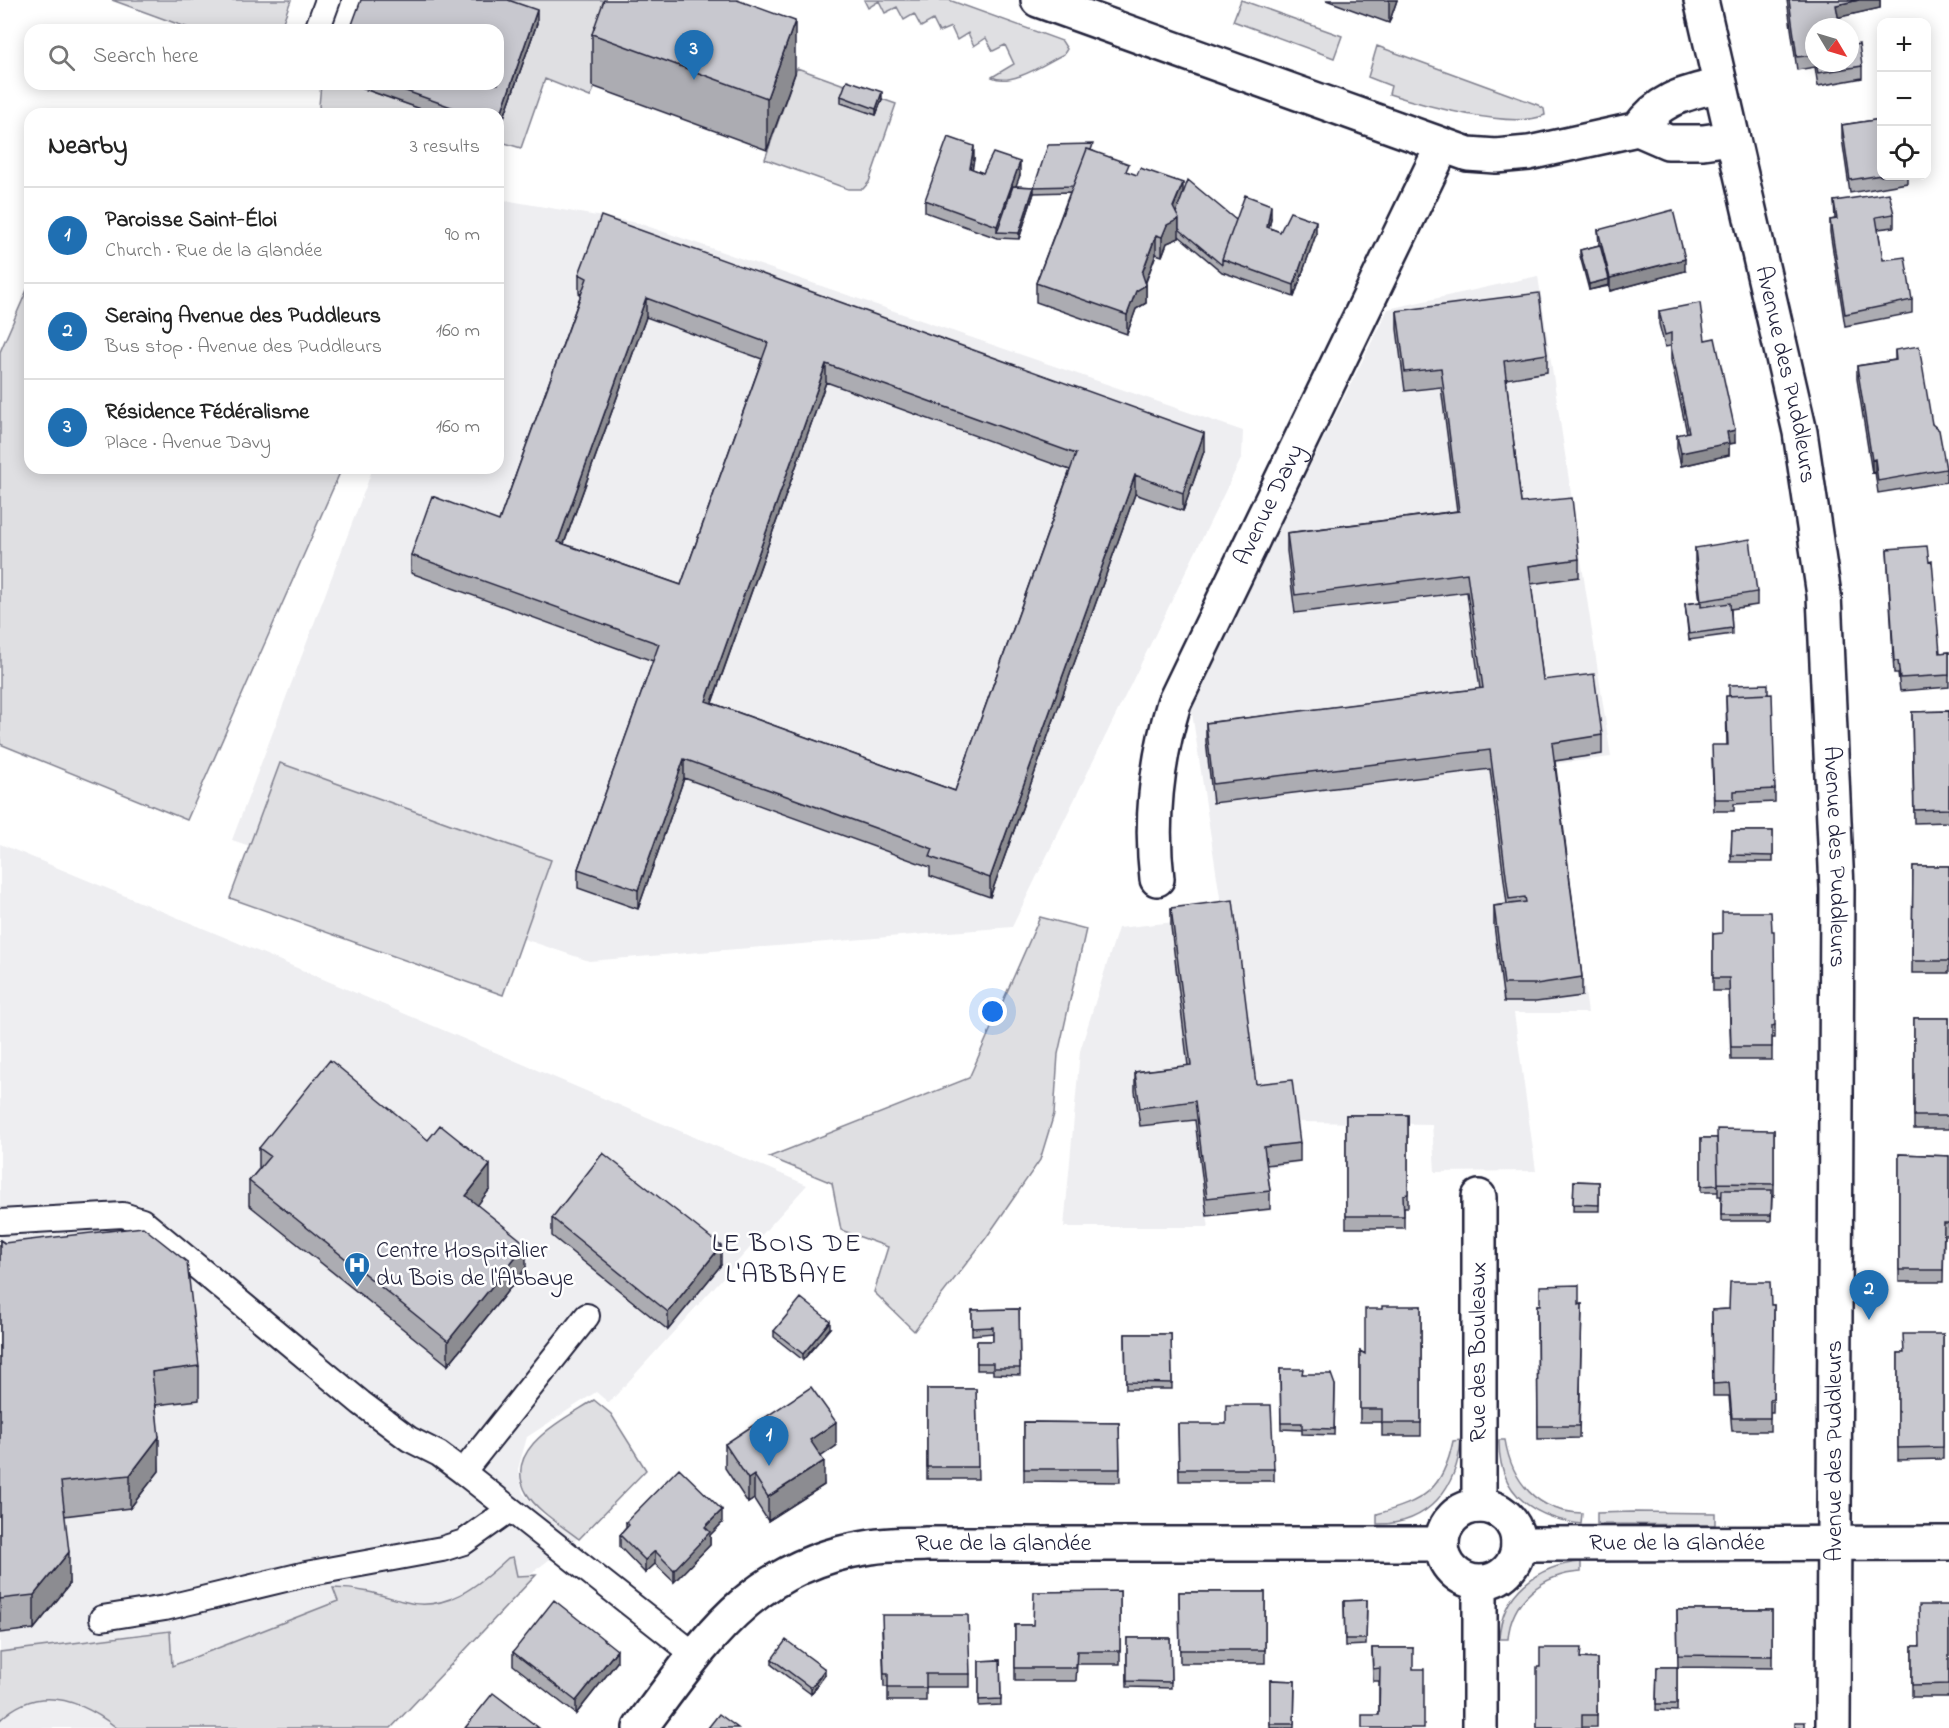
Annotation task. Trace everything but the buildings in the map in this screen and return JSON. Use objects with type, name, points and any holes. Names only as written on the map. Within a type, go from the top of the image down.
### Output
[{"type":"street","points":[[1038,0],[1442,147],[1468,154],[1496,156],[1529,153],[1638,129],[1668,142],[1703,142],[1732,138]]},
{"type":"street","name":"Avenue des Puddleurs","points":[[1701,0],[1800,432],[1824,595],[1837,888],[1833,1728]]},
{"type":"street","points":[[1638,129],[1650,111],[1661,104],[1719,86]]},
{"type":"street","name":"Avenue Davy","points":[[1157,879],[1154,853],[1155,809],[1165,735],[1174,703],[1442,147]]},
{"type":"street","name":"Rue des Bouleaux","points":[[1479,1197],[1479,1506]]},
{"type":"street","points":[[1479,1506],[1501,1512],[1516,1532],[1518,1544],[1516,1556],[1506,1571],[1492,1581],[1480,1583],[1468,1581],[1453,1572],[1443,1556],[1442,1544],[1443,1533],[1456,1515],[1479,1506]]},
{"type":"street","name":"Rue de la Glandée","points":[[1518,1544],[1949,1543]]},
{"type":"street","name":"Rue de la Glandée","points":[[640,1728],[695,1655],[732,1612],[782,1577],[829,1556],[872,1546],[1442,1544]]},
{"type":"street","points":[[1480,1583],[1480,1728]]},
{"type":"lane","points":[[319,24],[328,0]]},
{"type":"lane","points":[[0,1222],[123,1215],[142,1221],[361,1403],[409,1439],[439,1454],[463,1472],[695,1655]]},
{"type":"lane","points":[[463,1472],[587,1316]]},
{"type":"lane","points":[[102,1618],[165,1608],[306,1574],[442,1549],[464,1542],[509,1510]]},
{"type":"shaded area","points":[[112,0],[291,0],[282,24],[178,24]]},
{"type":"shaded area","points":[[473,0],[604,0],[592,85],[595,87],[590,97],[545,79],[521,148],[504,143],[504,117],[537,23]]},
{"type":"shaded area","points":[[864,0],[949,0],[1062,41],[1067,49],[1064,54],[1028,73],[1009,79],[1000,79],[992,77],[1014,64],[1005,45],[993,51],[986,38],[974,46],[968,33],[957,40],[951,27],[939,32],[933,20],[921,27],[914,14],[904,20],[897,7],[885,13],[879,1],[868,8]]},
{"type":"shaded area","points":[[1241,0],[1342,36],[1334,58],[1233,21]]},
{"type":"shaded area","points":[[1377,46],[1538,105],[1544,109],[1545,115],[1530,119],[1490,118],[1423,104],[1389,94],[1391,86],[1368,77]]},
{"type":"shaded area","points":[[797,68],[847,86],[842,103],[876,115],[882,99],[896,104],[869,182],[863,189],[848,189],[765,159]]},
{"type":"shaded area","points":[[320,90],[367,90],[418,108],[320,108]]},
{"type":"shaded area","points":[[504,200],[638,223],[1243,431],[1242,457],[1012,927],[589,961],[232,840],[371,474],[504,474]]},
{"type":"shaded area","points":[[1538,276],[1611,757],[1554,764],[1588,1013],[1514,1013],[1536,1171],[1435,1172],[1432,1124],[1299,1122],[1301,1162],[1269,1168],[1271,1211],[1207,1216],[1209,1227],[1064,1227],[1080,1051],[1118,928],[1223,917],[1191,706],[1388,309]]},
{"type":"shaded area","points":[[24,297],[24,474],[339,474],[187,820],[0,744],[0,352]]},
{"type":"shaded area","points":[[280,763],[551,860],[503,995],[230,898]]},
{"type":"shaded area","name":"Centre Hospitalier du Bois de l'Abbaye","points":[[0,844],[807,1185],[609,1403],[596,1392],[527,1437],[518,1469],[523,1493],[542,1514],[578,1538],[533,1572],[384,1728],[0,1728]]},
{"type":"shaded area","points":[[1040,917],[1086,929],[1058,1054],[1054,1114],[1040,1160],[986,1238],[914,1331],[874,1292],[888,1247],[841,1230],[832,1183],[769,1157],[969,1078]]},
{"type":"shaded area","points":[[594,1400],[611,1414],[646,1470],[579,1539],[532,1501],[521,1478],[522,1463],[529,1449],[540,1437]]},
{"type":"shaded area","points":[[1461,1440],[1454,1473],[1437,1500],[1412,1518],[1395,1523],[1377,1524],[1377,1514],[1419,1498],[1437,1483],[1449,1458],[1453,1441]]},
{"type":"shaded area","points":[[1499,1440],[1505,1440],[1514,1469],[1529,1492],[1552,1507],[1582,1513],[1581,1524],[1547,1516],[1521,1500],[1504,1475]]},
{"type":"shaded area","points":[[1597,1513],[1715,1513],[1715,1525],[1597,1524]]},
{"type":"shaded area","points":[[513,1557],[517,1576],[536,1575],[391,1728],[117,1728],[74,1703],[44,1699],[29,1702],[14,1709],[0,1720],[0,1652],[170,1631],[172,1666],[338,1601],[333,1588],[360,1590],[418,1604],[433,1604],[473,1587],[508,1558]]},
{"type":"shaded area","points":[[1581,1562],[1581,1572],[1554,1578],[1531,1592],[1515,1612],[1508,1639],[1499,1639],[1501,1623],[1507,1608],[1514,1595],[1525,1584],[1550,1569]]},
{"type":"place","name":"Résidence Fédéralisme","points":[[694,80]]},
{"type":"place","name":"Centre Hospitalier du Bois de l'Abbaye","points":[[357,1288]]},
{"type":"place","name":"Seraing Avenue des Puddleurs","points":[[1869,1320]]},
{"type":"place","name":"Paroisse Saint-Éloi","points":[[769,1466]]},
{"type":"district","name":"LE BOIS DE L'ABBAYE","points":[[787,1260]]}]
